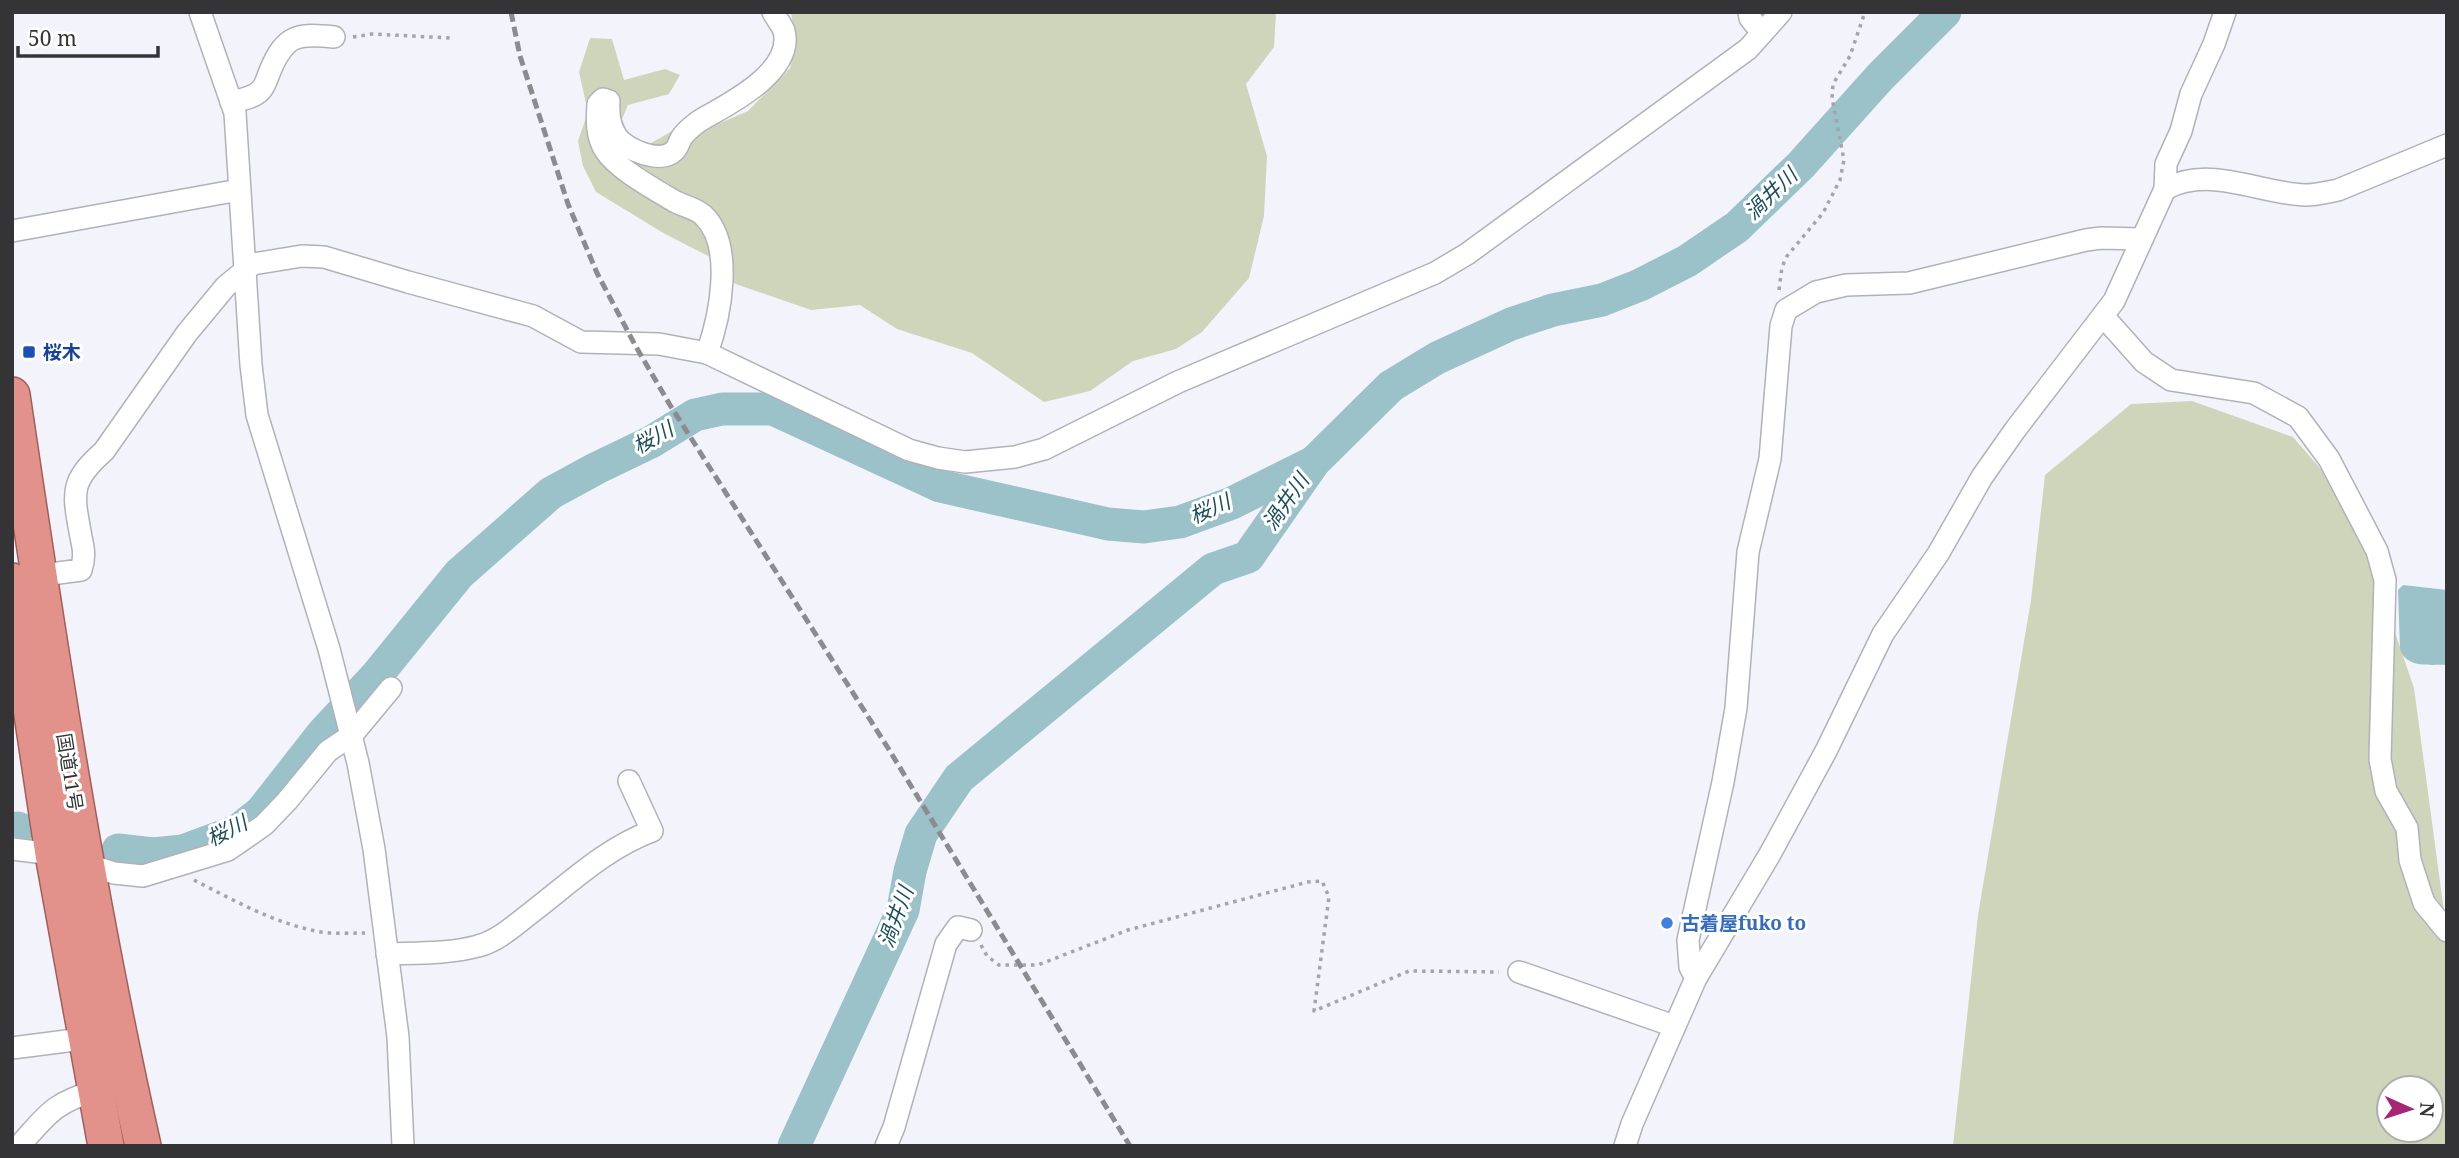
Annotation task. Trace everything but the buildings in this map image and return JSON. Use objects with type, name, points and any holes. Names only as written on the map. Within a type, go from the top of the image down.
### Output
[{"type":"highway","name":"国道11号","points":[[12,395],[21,578],[69,859],[102,1037],[142,1146]]},
{"type":"highway","name":"国道11号","points":[[102,1037],[95,1091],[106,1146]]},
{"type":"street","points":[[200,12],[235,113],[244,272],[257,415],[351,730],[374,849],[398,1037],[403,1146]]},
{"type":"street","points":[[707,353],[715,333],[722,282],[718,243],[711,226],[702,214],[676,202],[625,170],[605,151],[596,123],[598,104],[603,99],[608,101],[608,115],[617,138],[644,156],[662,156],[674,151],[682,137],[705,117],[718,112],[756,86],[777,62],[784,50],[784,31],[773,12]]},
{"type":"street","points":[[1749,12],[1750,18],[1762,33]]},
{"type":"street","points":[[21,578],[81,570],[85,559],[76,484],[87,466],[104,451],[187,333],[226,286],[253,264],[302,256],[324,257],[533,316],[581,342],[659,344],[707,353],[909,450],[965,462],[1015,457],[1044,449],[1178,382],[1435,273],[1468,254],[1748,49],[1781,12]]},
{"type":"street","points":[[1625,1146],[1696,978],[1783,831],[1826,751],[1883,634],[1938,554],[1982,477],[2114,301],[2165,189],[2166,164],[2181,131],[2191,93],[2214,44],[2225,12]]},
{"type":"street","points":[[231,102],[248,98],[261,90],[285,43],[294,37],[308,34],[334,37]]},
{"type":"street","points":[[2165,189],[2179,181],[2205,179],[2303,195],[2321,194],[2338,190],[2447,145]]},
{"type":"street","points":[[12,231],[239,190]]},
{"type":"street","points":[[1696,978],[1690,967],[1688,940],[1723,782],[1736,708],[1748,552],[1770,458],[1781,326],[1786,310],[1801,299],[1830,288],[1909,283],[2093,239],[2142,239]]},
{"type":"street","points":[[2103,316],[2144,362],[2171,380],[2254,393],[2298,417],[2329,459],[2377,551],[2385,580],[2380,759],[2386,791],[2407,828],[2410,860],[2424,903],[2447,931]]},
{"type":"street","points":[[12,849],[69,859],[114,873],[143,876],[228,849],[264,825],[328,751],[391,688]]},
{"type":"street","points":[[385,944],[450,951],[480,946],[501,936],[610,852],[635,837],[652,831],[629,781]]},
{"type":"street","points":[[886,1146],[946,944],[958,927],[971,930]]},
{"type":"street","points":[[1519,972],[1674,1026]]},
{"type":"street","points":[[12,1048],[102,1037]]},
{"type":"street","points":[[19,1146],[52,1109],[71,1098],[95,1091]]},
{"type":"path","points":[[1786,310],[1781,303],[1779,292],[1782,267],[1787,256],[1823,213],[1844,170],[1832,99],[1833,84],[1850,56],[1865,12]]},
{"type":"path","points":[[334,37],[372,34],[451,38]]},
{"type":"path","points":[[172,866],[184,875],[264,915],[323,932],[385,944]]},
{"type":"path","points":[[971,930],[987,956],[999,965],[1038,965],[1128,930],[1308,882],[1322,881],[1329,897],[1314,1011],[1409,971],[1519,972]]},
{"type":"green space","points":[[791,12],[1276,12],[1274,47],[1246,84],[1267,156],[1264,216],[1249,278],[1202,332],[1176,349],[1133,361],[1090,391],[1044,402],[972,353],[897,329],[860,305],[811,310],[730,282],[716,260],[665,234],[596,192],[583,166],[578,141],[588,112],[579,72],[590,38],[612,39],[624,80],[665,69],[680,75],[669,94],[628,105],[622,119],[631,141],[646,146],[679,127],[720,123],[748,111],[790,68],[796,45]]},
{"type":"green space","points":[[2192,401],[2293,437],[2351,504],[2414,688],[2447,934],[2447,1146],[1953,1146],[1978,915],[2031,600],[2045,475],[2131,404]]},
{"type":"water","points":[[2403,585],[2447,590],[2447,665],[2413,663],[2403,655],[2400,649],[2398,590]]},
{"type":"waterway","name":"渦井川","points":[[794,1146],[903,910],[910,871],[921,834],[959,778],[1213,569],[1248,557],[1314,462],[1391,386],[1437,358],[1511,324],[1553,310],[1602,300],[1640,285],[1687,261],[1737,227],[1801,165],[1880,77],[1945,12]]},
{"type":"waterway","name":"桜川","points":[[118,850],[153,854],[183,851],[237,831],[261,812],[323,733],[377,675],[459,574],[551,493],[651,442],[695,415],[722,409],[773,409],[940,486],[1108,524],[1144,527],[1180,522],[1232,503],[1312,463]]},
{"type":"waterway","name":"桜川","points":[[12,829],[18,828]]},
{"type":"railway","points":[[511,12],[520,56],[568,204],[597,273],[635,345],[670,405],[888,748],[1130,1146]]},
{"type":"place","name":"桜木","points":[[29,352]]},
{"type":"place","name":"古着屋fuko to","points":[[1667,923]]}]
